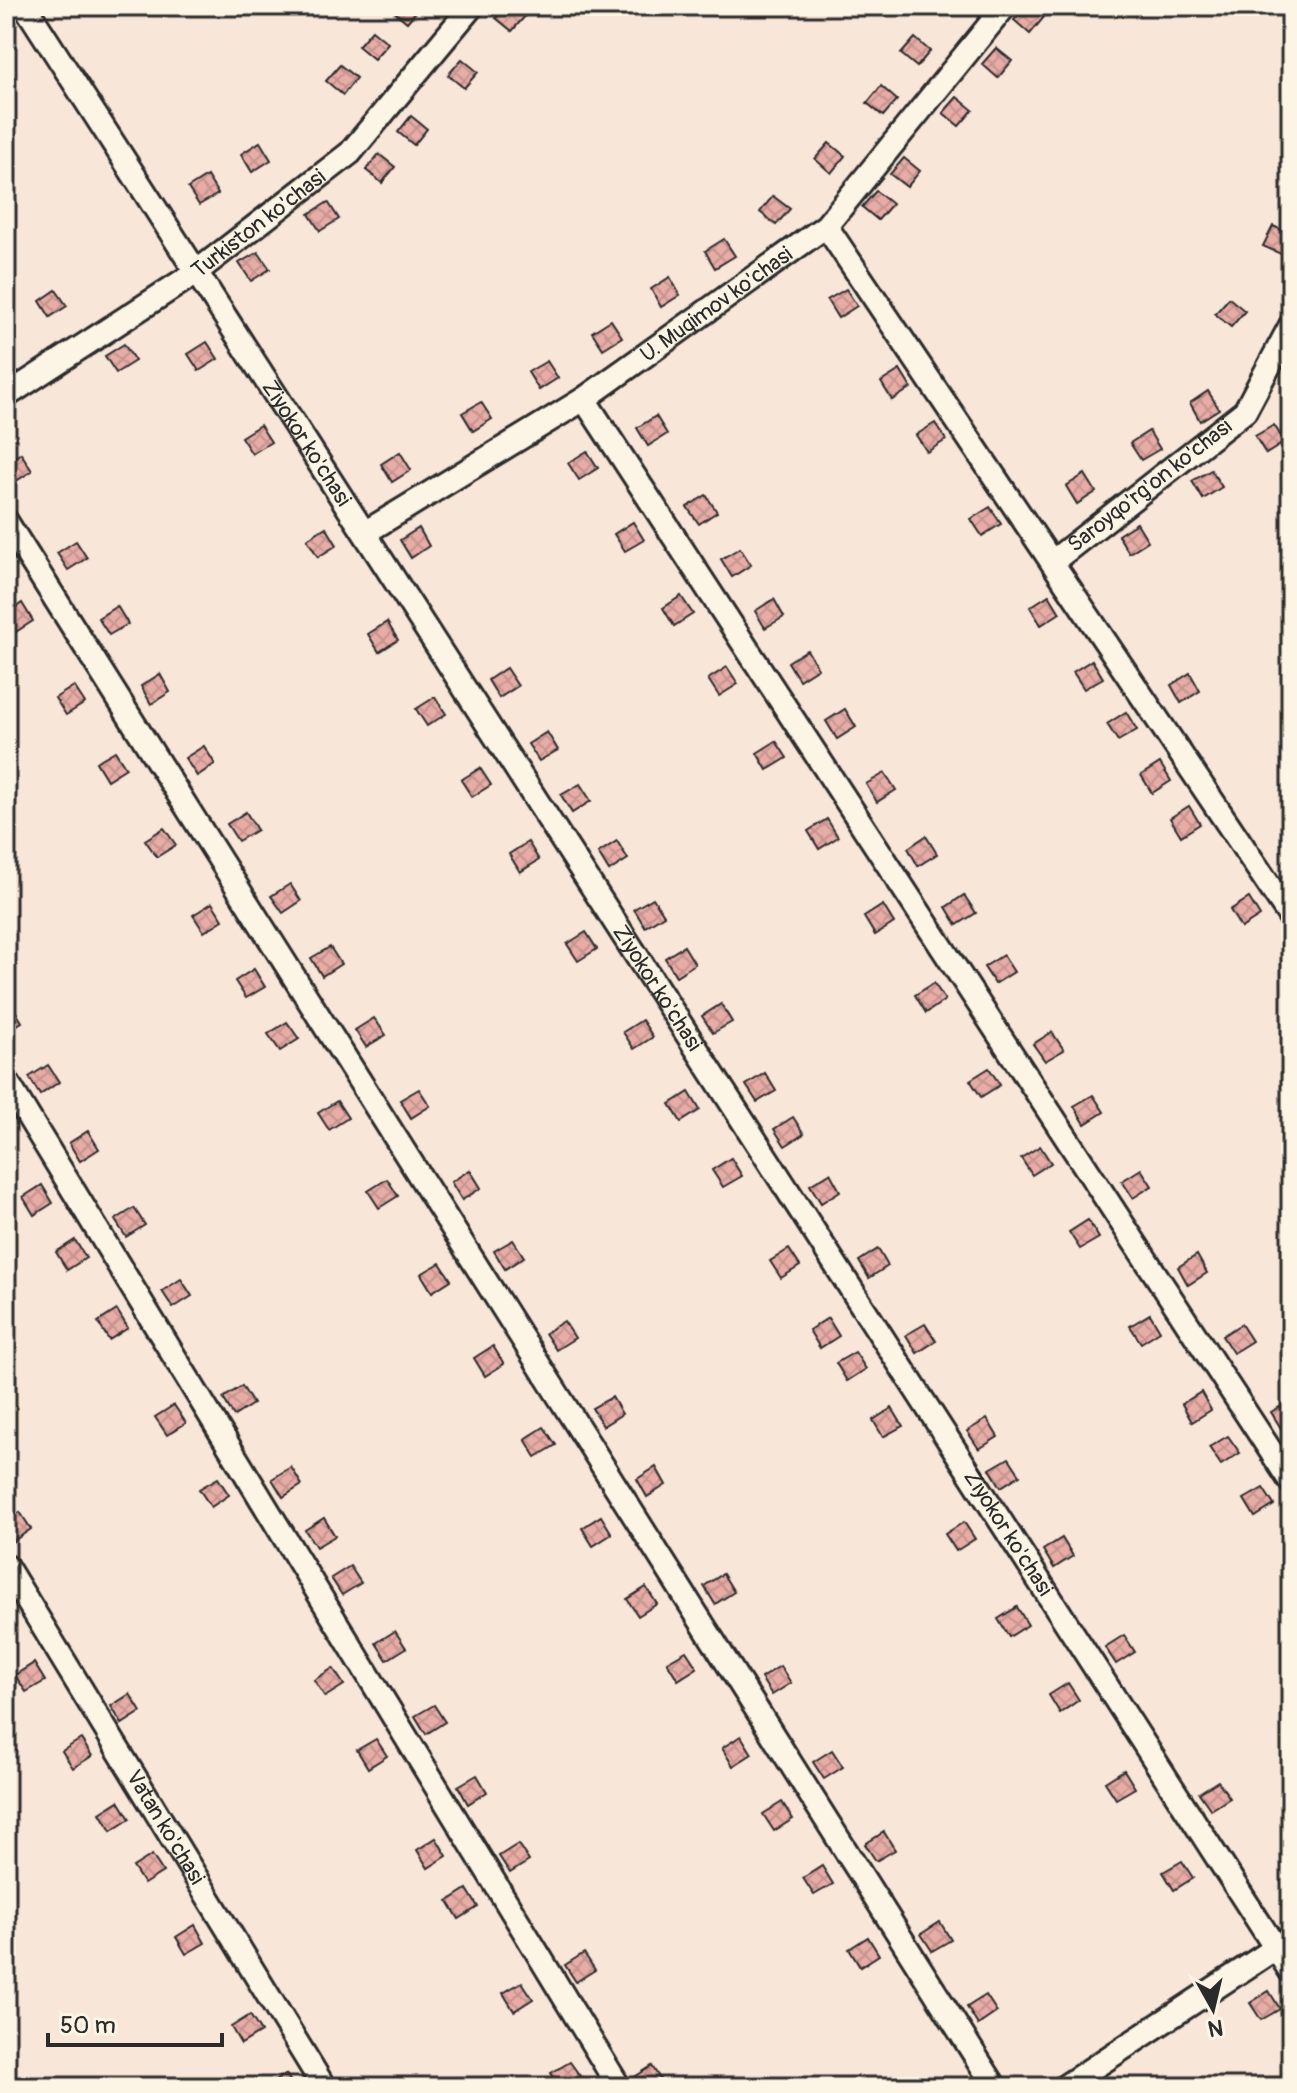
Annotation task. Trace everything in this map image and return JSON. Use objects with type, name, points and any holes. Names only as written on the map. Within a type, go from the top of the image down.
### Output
[{"type":"street","name":"Ziyokor ko'chasi","points":[[25,6],[195,273],[1284,1943],[1291,1972]]},
{"type":"street","name":"Turkiston ko'chasi","points":[[6,396],[195,273],[350,153],[472,6]]},
{"type":"street","name":"U. Muqimov ko'chasi","points":[[366,532],[584,399],[826,226],[1005,6]]},
{"type":"street","points":[[826,226],[1288,907]]},
{"type":"street","name":"Saroyqo'rg'on ko'chasi","points":[[1052,562],[1245,411],[1291,325]]},
{"type":"street","points":[[584,399],[1291,1482]]},
{"type":"street","points":[[6,521],[995,2087]]},
{"type":"street","points":[[6,1080],[619,2087]]},
{"type":"street","name":"Vatan ko'chasi","points":[[6,1566],[324,2087]]},
{"type":"street","points":[[1064,2087],[1284,1943]]},
{"type":"building","points":[[393,6],[421,6],[407,22],[391,9]]},
{"type":"building","points":[[506,6],[515,6],[526,15],[512,31],[496,18]]},
{"type":"building","points":[[1027,6],[1044,17],[1030,34],[1014,20]]},
{"type":"building","points":[[372,30],[388,43],[374,59],[358,46]]},
{"type":"building","points":[[915,38],[930,51],[917,67],[901,54]]},
{"type":"building","points":[[996,48],[1012,61],[998,78],[982,64]]},
{"type":"building","points":[[462,59],[478,72],[464,88],[448,75]]},
{"type":"building","points":[[340,65],[356,78],[343,95],[326,81]]},
{"type":"building","points":[[881,86],[897,100],[883,116],[867,103]]},
{"type":"building","points":[[957,97],[973,110],[959,126],[943,113]]},
{"type":"building","points":[[411,116],[427,129],[414,145],[398,132]]},
{"type":"building","points":[[260,142],[271,160],[252,172],[241,154]]},
{"type":"building","points":[[829,143],[845,156],[831,173],[815,159]]},
{"type":"building","points":[[379,154],[395,167],[382,183],[366,170]]},
{"type":"building","points":[[904,158],[920,171],[907,187],[890,174]]},
{"type":"building","points":[[207,176],[218,194],[199,205],[188,188]]},
{"type":"building","points":[[876,191],[892,204],[878,220],[862,207]]},
{"type":"building","points":[[773,196],[790,209],[776,225],[760,212]]},
{"type":"building","points":[[328,202],[339,219],[320,231],[309,214]]},
{"type":"building","points":[[1273,226],[1291,234],[1283,255],[1263,246]]},
{"type":"building","points":[[724,239],[735,256],[715,268],[705,251]]},
{"type":"building","points":[[258,252],[270,269],[251,281],[239,263]]},
{"type":"building","points":[[670,277],[680,295],[661,307],[651,289]]},
{"type":"building","points":[[846,289],[857,306],[838,318],[827,300]]},
{"type":"building","points":[[56,290],[67,306],[50,317],[40,301]]},
{"type":"building","points":[[1229,298],[1245,311],[1231,327],[1215,314]]},
{"type":"building","points":[[611,320],[622,337],[603,349],[592,332]]},
{"type":"building","points":[[207,342],[218,359],[199,371],[188,354]]},
{"type":"building","points":[[124,344],[135,361],[116,373],[105,356]]},
{"type":"building","points":[[547,361],[558,378],[539,390],[528,372]]},
{"type":"building","points":[[900,370],[911,388],[892,400],[881,382]]},
{"type":"building","points":[[1208,391],[1219,409],[1200,421],[1190,403]]},
{"type":"building","points":[[481,402],[492,419],[473,431],[462,413]]},
{"type":"building","points":[[656,416],[667,434],[648,446],[637,428]]},
{"type":"building","points":[[935,423],[946,440],[927,452],[916,435]]},
{"type":"building","points":[[260,425],[271,442],[252,454],[241,437]]},
{"type":"building","points":[[1274,425],[1285,442],[1266,454],[1255,436]]},
{"type":"building","points":[[1149,431],[1160,449],[1141,460],[1130,443]]},
{"type":"building","points":[[587,451],[598,468],[579,480],[568,463]]},
{"type":"building","points":[[400,452],[411,470],[392,482],[381,464]]},
{"type":"building","points":[[21,453],[32,471],[13,483],[6,471],[6,463]]},
{"type":"building","points":[[1211,470],[1222,487],[1203,499],[1192,481]]},
{"type":"building","points":[[1085,474],[1096,492],[1077,504],[1066,486]]},
{"type":"building","points":[[706,495],[717,512],[699,524],[687,507]]},
{"type":"building","points":[[990,507],[1001,524],[982,536],[971,519]]},
{"type":"building","points":[[633,522],[644,540],[625,551],[614,534]]},
{"type":"building","points":[[1137,523],[1148,541],[1129,553],[1118,535]]},
{"type":"building","points":[[326,527],[337,545],[318,557],[307,539]]},
{"type":"building","points":[[419,528],[429,546],[411,558],[400,540]]},
{"type":"building","points":[[76,541],[87,558],[68,570],[57,553]]},
{"type":"building","points":[[740,548],[751,565],[732,577],[721,559]]},
{"type":"building","points":[[1049,595],[1060,613],[1041,625],[1030,607]]},
{"type":"building","points":[[681,596],[693,614],[674,626],[663,608]]},
{"type":"building","points":[[774,599],[784,617],[765,628],[755,611]]},
{"type":"building","points":[[22,603],[33,621],[14,633],[6,614]]},
{"type":"building","points":[[117,606],[128,624],[109,635],[98,618]]},
{"type":"building","points":[[387,622],[398,640],[379,652],[368,634]]},
{"type":"building","points":[[807,650],[818,668],[799,680],[788,662]]},
{"type":"building","points":[[1092,660],[1103,678],[1084,689],[1073,672]]},
{"type":"building","points":[[727,667],[738,684],[719,696],[708,679]]},
{"type":"building","points":[[506,668],[518,686],[499,698],[488,680]]},
{"type":"building","points":[[1190,673],[1200,691],[1181,703],[1171,685]]},
{"type":"building","points":[[160,674],[170,692],[151,704],[141,686]]},
{"type":"building","points":[[74,686],[85,703],[66,715],[55,698]]},
{"type":"building","points":[[435,697],[446,714],[427,726],[416,709]]},
{"type":"building","points":[[845,709],[856,727],[837,739],[826,721]]},
{"type":"building","points":[[1126,712],[1137,730],[1118,741],[1107,724]]},
{"type":"building","points":[[547,732],[558,750],[539,761],[528,744]]},
{"type":"building","points":[[776,741],[787,758],[767,770],[757,753]]},
{"type":"building","points":[[204,746],[215,764],[197,776],[185,758]]},
{"type":"building","points":[[115,751],[126,768],[107,780],[96,762]]},
{"type":"building","points":[[1160,763],[1171,781],[1152,793],[1141,775]]},
{"type":"building","points":[[480,768],[491,785],[472,797],[461,780]]},
{"type":"building","points":[[885,773],[896,790],[877,802],[866,784]]},
{"type":"building","points":[[580,784],[591,801],[572,813],[561,795]]},
{"type":"building","points":[[1189,806],[1200,824],[1181,836],[1170,818]]},
{"type":"building","points":[[246,812],[257,830],[238,841],[227,824]]},
{"type":"building","points":[[827,819],[838,837],[819,849],[808,831]]},
{"type":"building","points":[[164,828],[176,845],[157,857],[145,840]]},
{"type":"building","points":[[926,836],[937,854],[918,866],[908,848]]},
{"type":"building","points":[[617,841],[628,859],[609,871],[598,853]]},
{"type":"building","points":[[528,842],[539,860],[520,872],[509,854]]},
{"type":"building","points":[[290,884],[301,901],[283,913],[271,896]]},
{"type":"building","points":[[964,895],[976,913],[957,925],[946,907]]},
{"type":"building","points":[[653,898],[664,915],[645,927],[634,909]]},
{"type":"building","points":[[1249,898],[1260,916],[1241,928],[1230,910]]},
{"type":"building","points":[[212,903],[223,920],[204,932],[193,915]]},
{"type":"building","points":[[883,905],[894,923],[875,935],[864,917]]},
{"type":"building","points":[[586,932],[597,949],[578,961],[567,944]]},
{"type":"building","points":[[684,946],[695,964],[676,976],[665,958]]},
{"type":"building","points":[[330,947],[341,964],[322,976],[311,958]]},
{"type":"building","points":[[1003,955],[1014,972],[995,984],[984,967]]},
{"type":"building","points":[[254,969],[265,987],[246,998],[235,981]]},
{"type":"building","points":[[934,983],[945,1000],[926,1013],[915,995]]},
{"type":"building","points":[[11,1004],[22,1022],[6,1032],[6,1008]]},
{"type":"building","points":[[721,1004],[732,1022],[713,1033],[702,1016]]},
{"type":"building","points":[[374,1018],[386,1035],[366,1047],[355,1030]]},
{"type":"building","points":[[642,1020],[653,1037],[634,1049],[623,1032]]},
{"type":"building","points":[[287,1022],[299,1039],[280,1051],[268,1034]]},
{"type":"building","points":[[1052,1032],[1064,1050],[1045,1061],[1033,1044]]},
{"type":"building","points":[[48,1065],[59,1082],[40,1095],[29,1077]]},
{"type":"building","points":[[989,1068],[1000,1085],[981,1097],[970,1080]]},
{"type":"building","points":[[765,1073],[776,1091],[757,1102],[746,1085]]},
{"type":"building","points":[[419,1089],[430,1106],[411,1118],[400,1100]]},
{"type":"building","points":[[689,1092],[700,1110],[681,1122],[670,1104]]},
{"type":"building","points":[[1093,1095],[1104,1112],[1085,1124],[1074,1106]]},
{"type":"building","points":[[337,1101],[348,1118],[329,1130],[318,1113]]},
{"type":"building","points":[[793,1117],[804,1134],[785,1146],[774,1129]]},
{"type":"building","points":[[88,1131],[99,1149],[80,1161],[69,1143]]},
{"type":"building","points":[[1040,1146],[1051,1163],[1032,1175],[1021,1158]]},
{"type":"building","points":[[731,1158],[742,1176],[723,1187],[712,1170]]},
{"type":"building","points":[[1141,1169],[1152,1186],[1133,1198],[1122,1181]]},
{"type":"building","points":[[470,1170],[481,1188],[462,1200],[451,1182]]},
{"type":"building","points":[[830,1173],[840,1191],[821,1203],[810,1185]]},
{"type":"building","points":[[387,1179],[398,1196],[379,1208],[368,1191]]},
{"type":"building","points":[[42,1185],[53,1203],[34,1215],[23,1197]]},
{"type":"building","points":[[134,1208],[145,1225],[126,1237],[115,1220]]},
{"type":"building","points":[[1088,1220],[1099,1238],[1080,1249],[1069,1232]]},
{"type":"building","points":[[75,1240],[86,1258],[67,1270],[56,1252]]},
{"type":"building","points":[[513,1240],[524,1257],[505,1269],[494,1251]]},
{"type":"building","points":[[789,1249],[800,1266],[781,1278],[770,1261]]},
{"type":"building","points":[[878,1249],[888,1266],[869,1278],[859,1261]]},
{"type":"building","points":[[1197,1255],[1207,1273],[1188,1285],[1178,1267]]},
{"type":"building","points":[[440,1263],[451,1280],[432,1292],[421,1274]]},
{"type":"building","points":[[181,1279],[192,1296],[173,1308],[162,1291]]},
{"type":"building","points":[[117,1310],[128,1328],[109,1340],[98,1322]]},
{"type":"building","points":[[1150,1314],[1160,1331],[1141,1343],[1130,1326]]},
{"type":"building","points":[[828,1318],[839,1336],[820,1348],[809,1330]]},
{"type":"building","points":[[564,1321],[575,1338],[556,1350],[545,1333]]},
{"type":"building","points":[[925,1324],[936,1341],[917,1353],[906,1335]]},
{"type":"building","points":[[1241,1324],[1252,1341],[1233,1353],[1222,1336]]},
{"type":"building","points":[[493,1346],[504,1364],[485,1376],[474,1358]]},
{"type":"building","points":[[855,1352],[866,1369],[847,1381],[836,1363]]},
{"type":"building","points":[[242,1386],[253,1404],[234,1416],[223,1398]]},
{"type":"building","points":[[1201,1392],[1211,1410],[1192,1422],[1182,1404]]},
{"type":"building","points":[[612,1397],[622,1414],[603,1426],[592,1408]]},
{"type":"building","points":[[1290,1401],[1291,1425],[1282,1430],[1271,1412]]},
{"type":"building","points":[[174,1405],[186,1423],[167,1435],[155,1417]]},
{"type":"building","points":[[892,1408],[903,1426],[883,1437],[873,1420]]},
{"type":"building","points":[[987,1419],[998,1437],[979,1449],[967,1431]]},
{"type":"building","points":[[544,1427],[556,1445],[536,1457],[525,1439]]},
{"type":"building","points":[[1228,1436],[1240,1453],[1221,1465],[1209,1447]]},
{"type":"building","points":[[1009,1458],[1020,1475],[1001,1487],[990,1469]]},
{"type":"building","points":[[291,1467],[302,1485],[283,1497],[272,1479]]},
{"type":"building","points":[[656,1467],[666,1485],[647,1497],[637,1479]]},
{"type":"building","points":[[218,1478],[229,1495],[211,1507],[199,1489]]},
{"type":"building","points":[[1263,1488],[1274,1505],[1255,1517],[1244,1499]]},
{"type":"building","points":[[20,1512],[31,1529],[12,1542],[6,1532],[6,1521]]},
{"type":"building","points":[[601,1516],[612,1534],[593,1546],[582,1528]]},
{"type":"building","points":[[324,1518],[335,1536],[316,1547],[305,1530]]},
{"type":"building","points":[[964,1522],[975,1539],[956,1551],[945,1534]]},
{"type":"building","points":[[1062,1538],[1073,1556],[1054,1568],[1043,1550]]},
{"type":"building","points":[[350,1566],[361,1583],[342,1595],[331,1578]]},
{"type":"building","points":[[723,1574],[734,1592],[715,1604],[704,1586]]},
{"type":"building","points":[[646,1587],[657,1604],[638,1616],[627,1599]]},
{"type":"building","points":[[1017,1607],[1028,1625],[1009,1637],[998,1619]]},
{"type":"building","points":[[395,1631],[406,1648],[387,1660],[376,1643]]},
{"type":"building","points":[[1124,1635],[1135,1652],[1116,1664],[1105,1647]]},
{"type":"building","points":[[686,1651],[697,1668],[678,1680],[667,1662]]},
{"type":"building","points":[[34,1663],[45,1681],[26,1692],[15,1675]]},
{"type":"building","points":[[780,1666],[791,1683],[772,1695],[761,1678]]},
{"type":"building","points":[[333,1668],[344,1685],[325,1697],[314,1680]]},
{"type":"building","points":[[1068,1683],[1079,1700],[1060,1713],[1049,1695]]},
{"type":"building","points":[[130,1694],[141,1712],[122,1724],[111,1706]]},
{"type":"building","points":[[434,1705],[445,1722],[426,1734],[415,1716]]},
{"type":"building","points":[[741,1736],[752,1754],[733,1766],[722,1748]]},
{"type":"building","points":[[81,1739],[92,1756],[73,1768],[62,1751]]},
{"type":"building","points":[[376,1739],[387,1756],[368,1768],[357,1750]]},
{"type":"building","points":[[832,1750],[843,1767],[824,1779],[813,1762]]},
{"type":"building","points":[[1124,1770],[1135,1788],[1116,1799],[1105,1782]]},
{"type":"building","points":[[477,1775],[487,1792],[468,1804],[458,1786]]},
{"type":"building","points":[[1218,1781],[1230,1798],[1211,1810],[1199,1793]]},
{"type":"building","points":[[119,1801],[130,1819],[111,1831],[100,1813]]},
{"type":"building","points":[[782,1802],[793,1819],[774,1831],[763,1814]]},
{"type":"building","points":[[884,1832],[895,1850],[876,1861],[865,1844]]},
{"type":"building","points":[[436,1838],[447,1856],[428,1868],[417,1850]]},
{"type":"building","points":[[518,1844],[529,1861],[510,1873],[499,1856]]},
{"type":"building","points":[[152,1855],[163,1872],[144,1884],[133,1867]]},
{"type":"building","points":[[1182,1861],[1193,1878],[1174,1890],[1163,1872]]},
{"type":"building","points":[[822,1866],[833,1884],[814,1895],[803,1878]]},
{"type":"building","points":[[467,1889],[478,1907],[459,1919],[448,1901]]},
{"type":"building","points":[[940,1922],[951,1940],[932,1951],[921,1934]]},
{"type":"building","points":[[195,1925],[205,1943],[186,1954],[176,1937]]},
{"type":"building","points":[[868,1937],[879,1955],[860,1967],[849,1949]]},
{"type":"building","points":[[584,1953],[595,1970],[576,1982],[565,1965]]},
{"type":"building","points":[[522,1982],[533,1999],[514,2011],[503,1993]]},
{"type":"building","points":[[1269,1991],[1280,2009],[1261,2020],[1250,2003]]},
{"type":"building","points":[[986,1995],[997,2012],[978,2025],[967,2007]]},
{"type":"building","points":[[250,2015],[261,2032],[241,2044],[231,2027]]},
{"type":"building","points":[[570,2062],[582,2079],[569,2087],[560,2087],[551,2073]]},
{"type":"building","points":[[652,2066],[663,2084],[639,2087],[633,2078]]},
{"type":"building","points":[[286,2074],[294,2087],[267,2086]]}]
